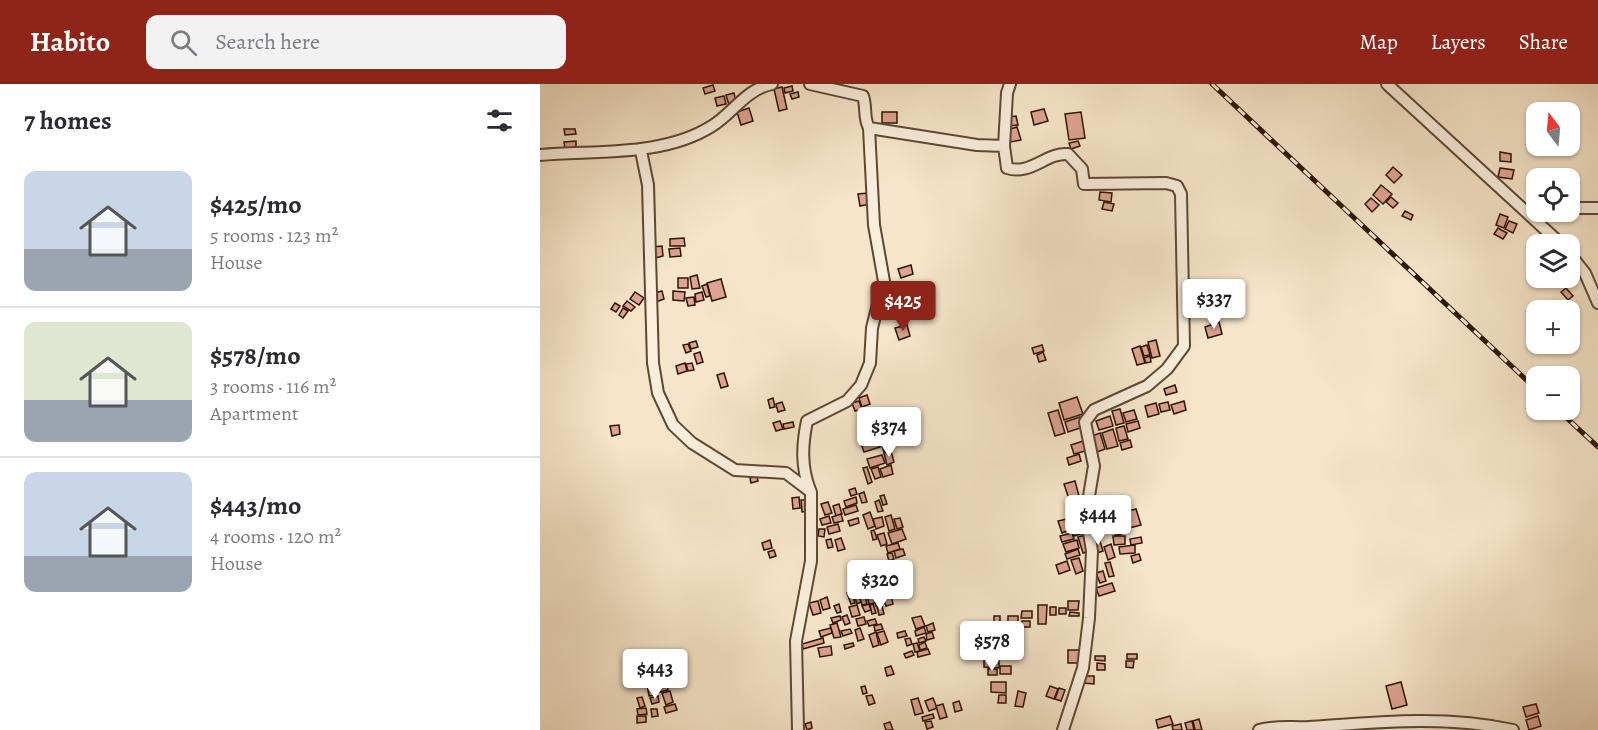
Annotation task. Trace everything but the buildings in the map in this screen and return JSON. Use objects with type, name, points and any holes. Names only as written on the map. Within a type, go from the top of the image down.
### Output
[{"type":"street","points":[[540,155],[598,150],[640,151],[712,127],[750,93],[772,84]]},
{"type":"street","points":[[798,730],[796,641],[811,561],[811,492],[805,477],[803,444],[807,421],[847,401],[861,385],[870,363],[875,313],[885,287],[874,225],[870,128],[864,120],[866,104],[863,96],[810,84]]},
{"type":"street","points":[[1010,84],[1007,93],[1004,146],[1007,168],[1014,170],[1032,167],[1060,153],[1068,154],[1082,169],[1084,184],[1166,183],[1177,186],[1181,194],[1184,346],[1167,369],[1147,386],[1094,410],[1085,422],[1094,466],[1086,514],[1092,551],[1089,618],[1083,668],[1063,730]]},
{"type":"street","points":[[1387,84],[1495,186],[1523,207],[1551,234]]},
{"type":"street","points":[[870,128],[978,145],[1004,146]]},
{"type":"street","points":[[640,151],[648,185],[653,363],[658,393],[673,425],[692,443],[735,470],[786,473],[811,492]]},
{"type":"street","points":[[1580,208],[1598,208]]},
{"type":"street","points":[[1580,267],[1598,303]]},
{"type":"street","points":[[1259,730],[1272,727],[1422,720],[1495,726],[1514,730]]},
{"type":"railway","points":[[1212,84],[1526,380]]},
{"type":"railway","points":[[1569,420],[1598,447]]}]
